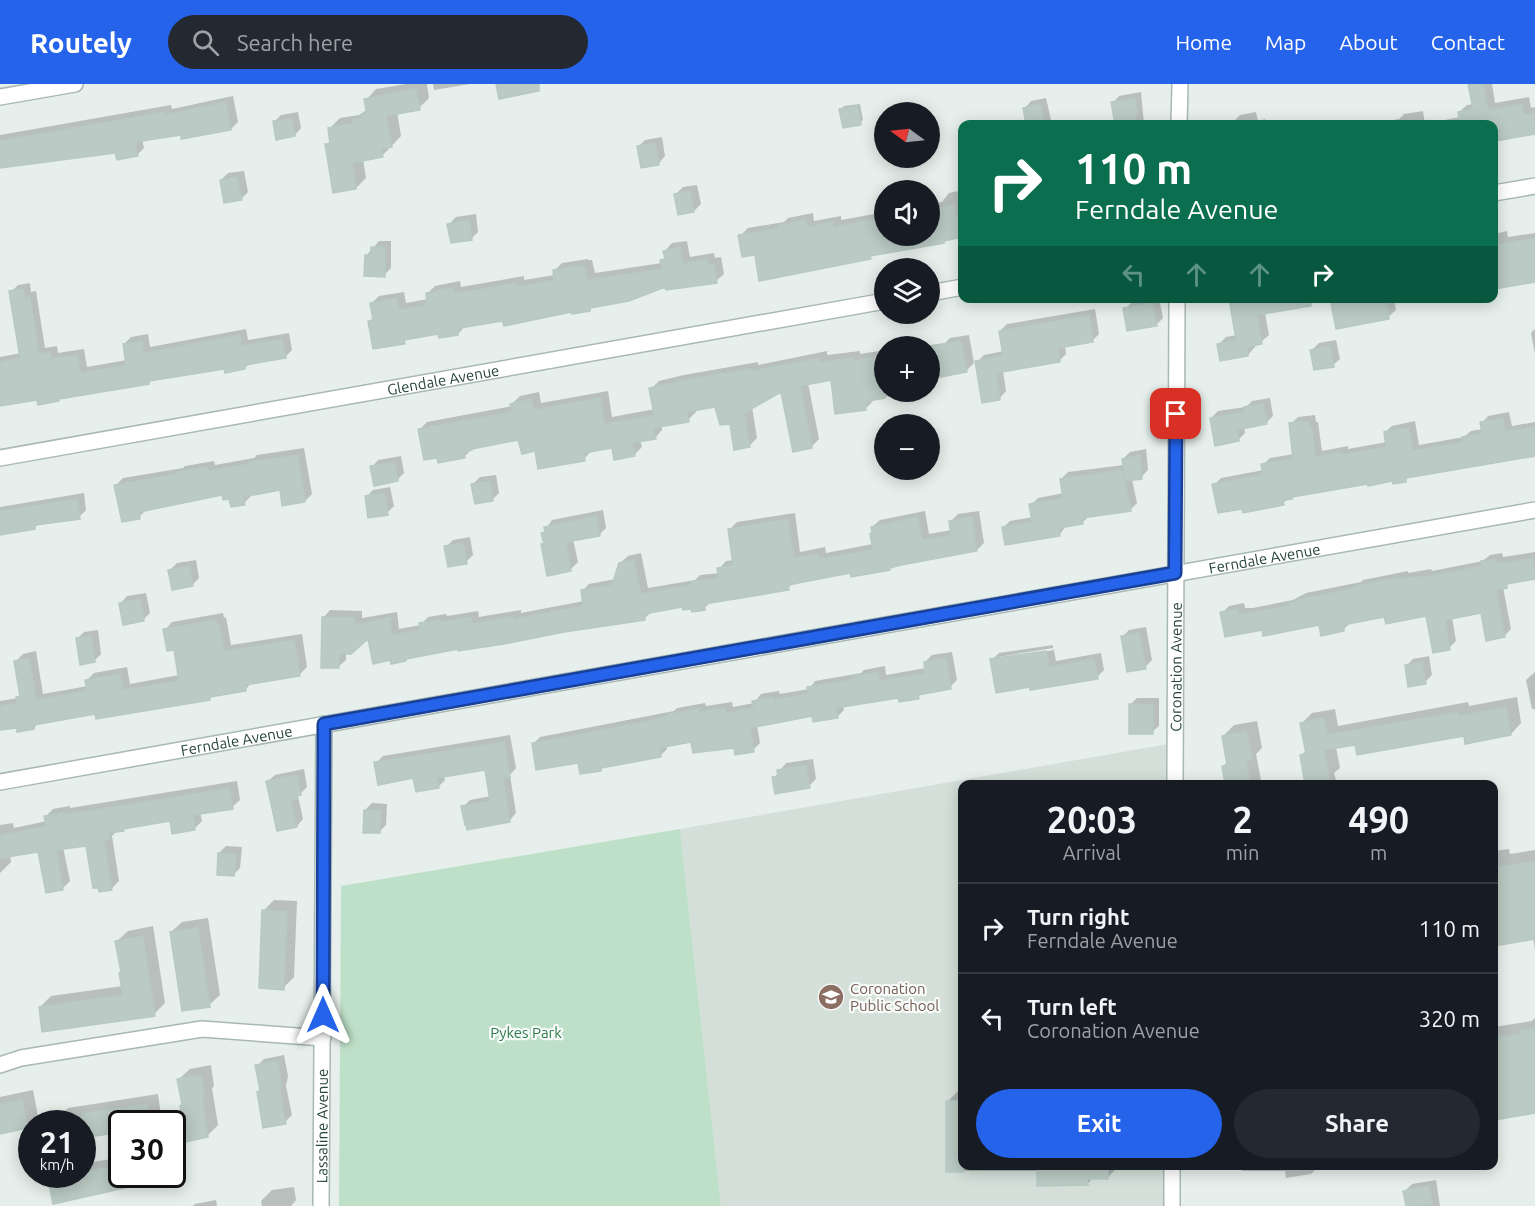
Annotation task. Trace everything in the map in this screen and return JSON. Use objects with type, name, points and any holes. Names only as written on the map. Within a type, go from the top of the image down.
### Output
[{"type":"street","points":[[0,97],[75,84]]},
{"type":"street","points":[[1179,120],[1180,84]]},
{"type":"street","points":[[1498,192],[1535,186]]},
{"type":"street","points":[[940,291],[958,288]]},
{"type":"street","name":"Glendale Avenue","points":[[0,458],[874,303]]},
{"type":"street","name":"Coronation Avenue","points":[[1175,780],[1177,303]]},
{"type":"street","name":"Ferndale Avenue","points":[[0,782],[1535,510]]},
{"type":"street","name":"Lassaline Avenue","points":[[321,1206],[324,724]]},
{"type":"street","points":[[0,1065],[21,1058],[202,1029],[323,1038]]},
{"type":"street","points":[[1172,1170],[1172,1206]]},
{"type":"shaded area","name":"Coronation Public School","points":[[1180,742],[1175,780],[962,780]]},
{"type":"shaded area","name":"Coronation Public School","points":[[958,781],[958,1170],[1173,1170],[1173,1206],[721,1206],[680,829]]},
{"type":"green space","name":"Pykes Park","points":[[680,829],[721,1206],[339,1206],[341,886]]},
{"type":"building","points":[[496,84],[539,84],[539,91],[499,99]]},
{"type":"building","points":[[1468,84],[1483,84],[1488,110],[1522,104],[1524,115],[1535,113],[1535,134],[1498,140],[1498,120],[1459,120],[1458,112],[1473,109]]},
{"type":"building","points":[[416,89],[420,110],[386,116],[392,147],[381,149],[383,157],[352,163],[356,189],[333,193],[325,144],[330,144],[328,128],[353,124],[352,120],[362,118],[361,115],[367,114],[364,99]]},
{"type":"building","points":[[1135,98],[1138,115],[1135,116],[1136,120],[1114,120],[1111,102]]},
{"type":"building","points":[[226,102],[231,130],[181,139],[181,135],[135,142],[138,156],[117,160],[115,153],[0,168],[0,141],[165,112],[165,115]]},
{"type":"building","points":[[1040,104],[1043,120],[1025,120],[1023,108]]},
{"type":"building","points":[[857,106],[861,125],[843,128],[839,109]]},
{"type":"building","points":[[292,118],[295,136],[276,140],[273,121]]},
{"type":"building","points":[[655,143],[659,165],[641,168],[637,146]]},
{"type":"building","points":[[237,177],[242,200],[224,203],[220,180]]},
{"type":"building","points":[[690,191],[694,212],[678,215],[674,194]]},
{"type":"building","points":[[954,205],[956,217],[958,217],[958,238],[944,241],[940,244],[940,208]]},
{"type":"building","points":[[874,219],[874,246],[927,246],[870,256],[871,259],[759,281],[755,255],[742,257],[738,235],[779,228],[779,225],[806,220],[807,227],[833,222],[834,227]]},
{"type":"building","points":[[469,220],[472,240],[451,243],[447,224]]},
{"type":"building","points":[[1535,238],[1535,282],[1498,288],[1498,244]]},
{"type":"building","points":[[371,247],[385,247],[385,277],[364,276],[365,255],[371,255]]},
{"type":"building","points":[[680,247],[683,264],[707,259],[708,265],[714,264],[717,283],[666,290],[665,287],[629,301],[590,308],[590,311],[572,314],[571,312],[504,326],[502,321],[460,328],[458,335],[439,338],[438,334],[404,340],[405,344],[373,349],[368,321],[373,320],[370,303],[397,298],[399,310],[427,305],[426,293],[453,288],[454,294],[516,283],[517,287],[554,280],[553,270],[581,265],[585,267],[587,280],[662,269],[660,260],[665,259],[663,251]]},
{"type":"building","points":[[23,289],[25,298],[30,297],[39,354],[50,352],[52,359],[77,355],[81,373],[126,365],[123,344],[142,341],[144,353],[240,335],[241,346],[282,339],[286,358],[245,365],[245,369],[225,373],[224,369],[149,381],[149,384],[59,399],[59,401],[38,405],[37,400],[0,406],[0,362],[20,358],[9,291]]},
{"type":"building","points":[[1152,303],[1157,326],[1127,331],[1123,308]]},
{"type":"building","points":[[1230,303],[1311,303],[1311,306],[1257,315],[1262,344],[1247,347],[1248,356],[1220,361],[1217,344],[1236,340]]},
{"type":"building","points":[[1331,303],[1387,303],[1389,319],[1336,329]]},
{"type":"building","points":[[1089,315],[1093,342],[1058,348],[1060,362],[996,373],[1000,400],[982,403],[975,361],[1003,356],[999,331]]},
{"type":"building","points":[[961,341],[967,372],[940,377],[940,345]]},
{"type":"building","points":[[1330,346],[1334,367],[1314,370],[1310,350]]},
{"type":"building","points":[[874,357],[874,400],[865,403],[866,410],[835,414],[831,380],[800,386],[812,448],[793,452],[781,392],[744,413],[750,447],[734,450],[730,424],[720,425],[715,407],[687,412],[689,422],[653,428],[656,439],[632,443],[635,456],[614,460],[612,448],[584,453],[585,461],[538,469],[535,451],[522,454],[518,440],[472,449],[464,452],[465,458],[438,463],[437,458],[424,460],[418,429],[512,412],[510,404],[531,399],[534,410],[600,398],[605,424],[654,415],[649,388],[695,378],[751,369],[751,371],[819,358],[820,362],[853,358],[853,361]]},
{"type":"building","points":[[1263,404],[1267,424],[1237,430],[1239,441],[1215,446],[1210,418],[1244,412],[1244,407]]},
{"type":"building","points":[[1503,418],[1505,432],[1535,427],[1535,456],[1406,478],[1406,482],[1393,484],[1392,481],[1368,486],[1368,484],[1292,497],[1292,499],[1283,500],[1284,505],[1243,513],[1242,509],[1218,513],[1212,484],[1263,475],[1261,464],[1293,459],[1289,423],[1308,421],[1309,428],[1312,428],[1315,457],[1386,447],[1384,432],[1409,428],[1413,451],[1463,442],[1462,437],[1482,433],[1480,422]]},
{"type":"building","points":[[298,455],[305,502],[282,506],[280,490],[243,497],[245,505],[231,507],[229,499],[223,500],[222,495],[139,512],[140,519],[122,522],[114,485],[177,474],[176,472],[207,467],[208,471],[249,464],[248,462]]},
{"type":"building","points":[[1140,455],[1142,479],[1126,481],[1122,459]]},
{"type":"building","points":[[394,462],[398,481],[374,486],[370,466]]},
{"type":"building","points":[[1123,470],[1131,511],[1082,518],[1083,524],[1059,528],[1060,536],[1005,545],[1002,527],[1032,522],[1029,504],[1063,498],[1060,479]]},
{"type":"building","points":[[490,481],[493,501],[475,504],[471,484]]},
{"type":"building","points":[[384,493],[388,515],[368,518],[365,496]]},
{"type":"building","points":[[77,499],[80,519],[35,525],[35,529],[0,535],[0,511]]},
{"type":"building","points":[[596,516],[600,536],[566,542],[571,571],[547,576],[541,544],[544,544],[541,533],[545,532],[544,527]]},
{"type":"building","points":[[918,517],[922,540],[951,535],[949,521],[972,517],[977,551],[901,565],[890,568],[890,570],[851,577],[850,573],[788,585],[789,590],[704,604],[705,610],[692,612],[691,609],[683,610],[682,607],[644,614],[645,620],[504,644],[458,651],[458,649],[391,664],[390,660],[373,664],[368,639],[351,654],[339,654],[339,668],[321,668],[322,617],[355,618],[355,625],[393,617],[389,621],[392,635],[420,630],[419,623],[439,620],[440,622],[471,617],[472,624],[514,616],[514,619],[583,606],[581,590],[612,585],[619,563],[634,560],[641,594],[719,578],[717,568],[733,565],[728,529],[788,519],[794,558],[818,554],[819,559],[873,550],[871,527]]},
{"type":"building","points":[[463,543],[467,564],[448,567],[444,546]]},
{"type":"building","points":[[1533,558],[1535,579],[1507,584],[1507,588],[1496,590],[1505,637],[1486,641],[1481,613],[1445,620],[1450,650],[1433,653],[1426,616],[1386,624],[1384,617],[1343,625],[1344,631],[1321,636],[1319,625],[1263,636],[1262,630],[1225,637],[1220,612],[1238,609],[1239,614],[1245,614],[1289,606],[1288,603],[1297,600],[1355,588],[1355,586],[1402,577],[1402,579],[1425,577],[1482,566],[1481,561],[1495,559],[1496,563],[1503,563]]},
{"type":"building","points":[[189,566],[193,586],[172,590],[168,570]]},
{"type":"building","points":[[140,599],[144,621],[123,625],[119,603]]},
{"type":"building","points":[[216,620],[216,624],[219,624],[224,651],[294,640],[300,676],[245,685],[246,691],[210,697],[210,700],[96,719],[95,714],[34,725],[34,729],[17,732],[17,728],[0,730],[0,706],[17,703],[16,697],[20,696],[14,661],[29,658],[36,700],[87,691],[85,680],[120,674],[123,690],[179,681],[174,650],[167,651],[163,629]]},
{"type":"building","points":[[1139,633],[1146,669],[1127,672],[1121,636]]},
{"type":"building","points":[[91,636],[95,662],[80,665],[76,638]]},
{"type":"building","points":[[1046,651],[1049,667],[1094,659],[1098,679],[996,693],[990,659]]},
{"type":"building","points":[[946,658],[951,689],[918,695],[919,699],[899,702],[898,698],[836,708],[838,718],[813,722],[812,716],[750,728],[754,752],[735,755],[734,748],[693,753],[691,742],[659,748],[661,757],[601,768],[601,771],[580,774],[578,763],[536,770],[532,743],[699,709],[699,712],[725,708],[726,713],[754,708],[752,701],[808,694],[807,687],[856,679],[855,676],[878,672],[880,681],[925,673],[924,662]]},
{"type":"building","points":[[1422,662],[1426,684],[1408,687],[1405,665]]},
{"type":"building","points":[[1129,704],[1153,705],[1153,734],[1129,734]]},
{"type":"building","points":[[1506,707],[1511,735],[1465,744],[1464,736],[1357,755],[1355,745],[1324,750],[1330,780],[1304,780],[1300,755],[1306,754],[1300,723],[1324,718],[1327,735],[1458,712],[1459,716]]},
{"type":"building","points":[[1246,731],[1252,760],[1246,761],[1249,780],[1224,780],[1222,766],[1227,765],[1222,736]]},
{"type":"building","points":[[504,742],[510,777],[503,778],[510,822],[467,830],[461,806],[490,801],[485,770],[437,778],[439,788],[416,792],[413,778],[378,785],[374,762]]},
{"type":"building","points":[[806,765],[810,788],[775,794],[772,777],[778,776],[777,770]]},
{"type":"building","points":[[297,775],[301,795],[291,800],[297,827],[277,831],[266,781]]},
{"type":"building","points":[[230,788],[233,809],[193,815],[195,830],[172,834],[170,821],[109,833],[110,839],[104,840],[112,890],[99,892],[98,888],[93,888],[86,846],[56,850],[63,890],[46,893],[38,852],[0,858],[0,836],[46,826],[44,816],[63,813],[63,815]]},
{"type":"building","points":[[364,810],[381,810],[380,833],[363,833]]},
{"type":"building","points":[[218,853],[236,854],[234,876],[217,875]]},
{"type":"building","points":[[1535,861],[1535,939],[1498,945],[1498,867]]},
{"type":"building","points":[[262,910],[287,912],[284,990],[259,988]]},
{"type":"building","points":[[198,928],[210,1007],[182,1011],[170,932]]},
{"type":"building","points":[[143,936],[155,1016],[42,1032],[39,1007],[123,995],[115,941]]},
{"type":"building","points":[[1535,1028],[1535,1113],[1498,1119],[1498,1037],[1521,1034],[1520,1031]]},
{"type":"building","points":[[278,1061],[280,1094],[286,1124],[263,1128],[257,1092],[260,1090],[255,1065]]},
{"type":"building","points":[[201,1075],[204,1098],[202,1100],[208,1137],[186,1142],[186,1110],[181,1110],[182,1104],[177,1079]]},
{"type":"building","points":[[22,1100],[24,1110],[18,1110],[18,1130],[0,1134],[0,1104]]},
{"type":"building","points":[[946,1101],[958,1101],[958,1170],[963,1170],[963,1172],[946,1172]]},
{"type":"building","points":[[147,1104],[148,1110],[108,1110]]},
{"type":"building","points":[[108,1110],[108,1134],[96,1136],[96,1112]]},
{"type":"building","points":[[108,1167],[108,1188],[125,1188],[53,1204],[50,1188],[96,1188],[96,1170]]},
{"type":"building","points":[[1037,1170],[1108,1170],[1108,1179],[1087,1179],[1088,1185],[1037,1186]]},
{"type":"building","points":[[1429,1186],[1432,1204],[1406,1206],[1403,1191]]},
{"type":"place","name":"Coronation Public School","points":[[831,997]]},
{"type":"route","points":[[323,1015],[324,724],[1175,573],[1176,414]]}]
